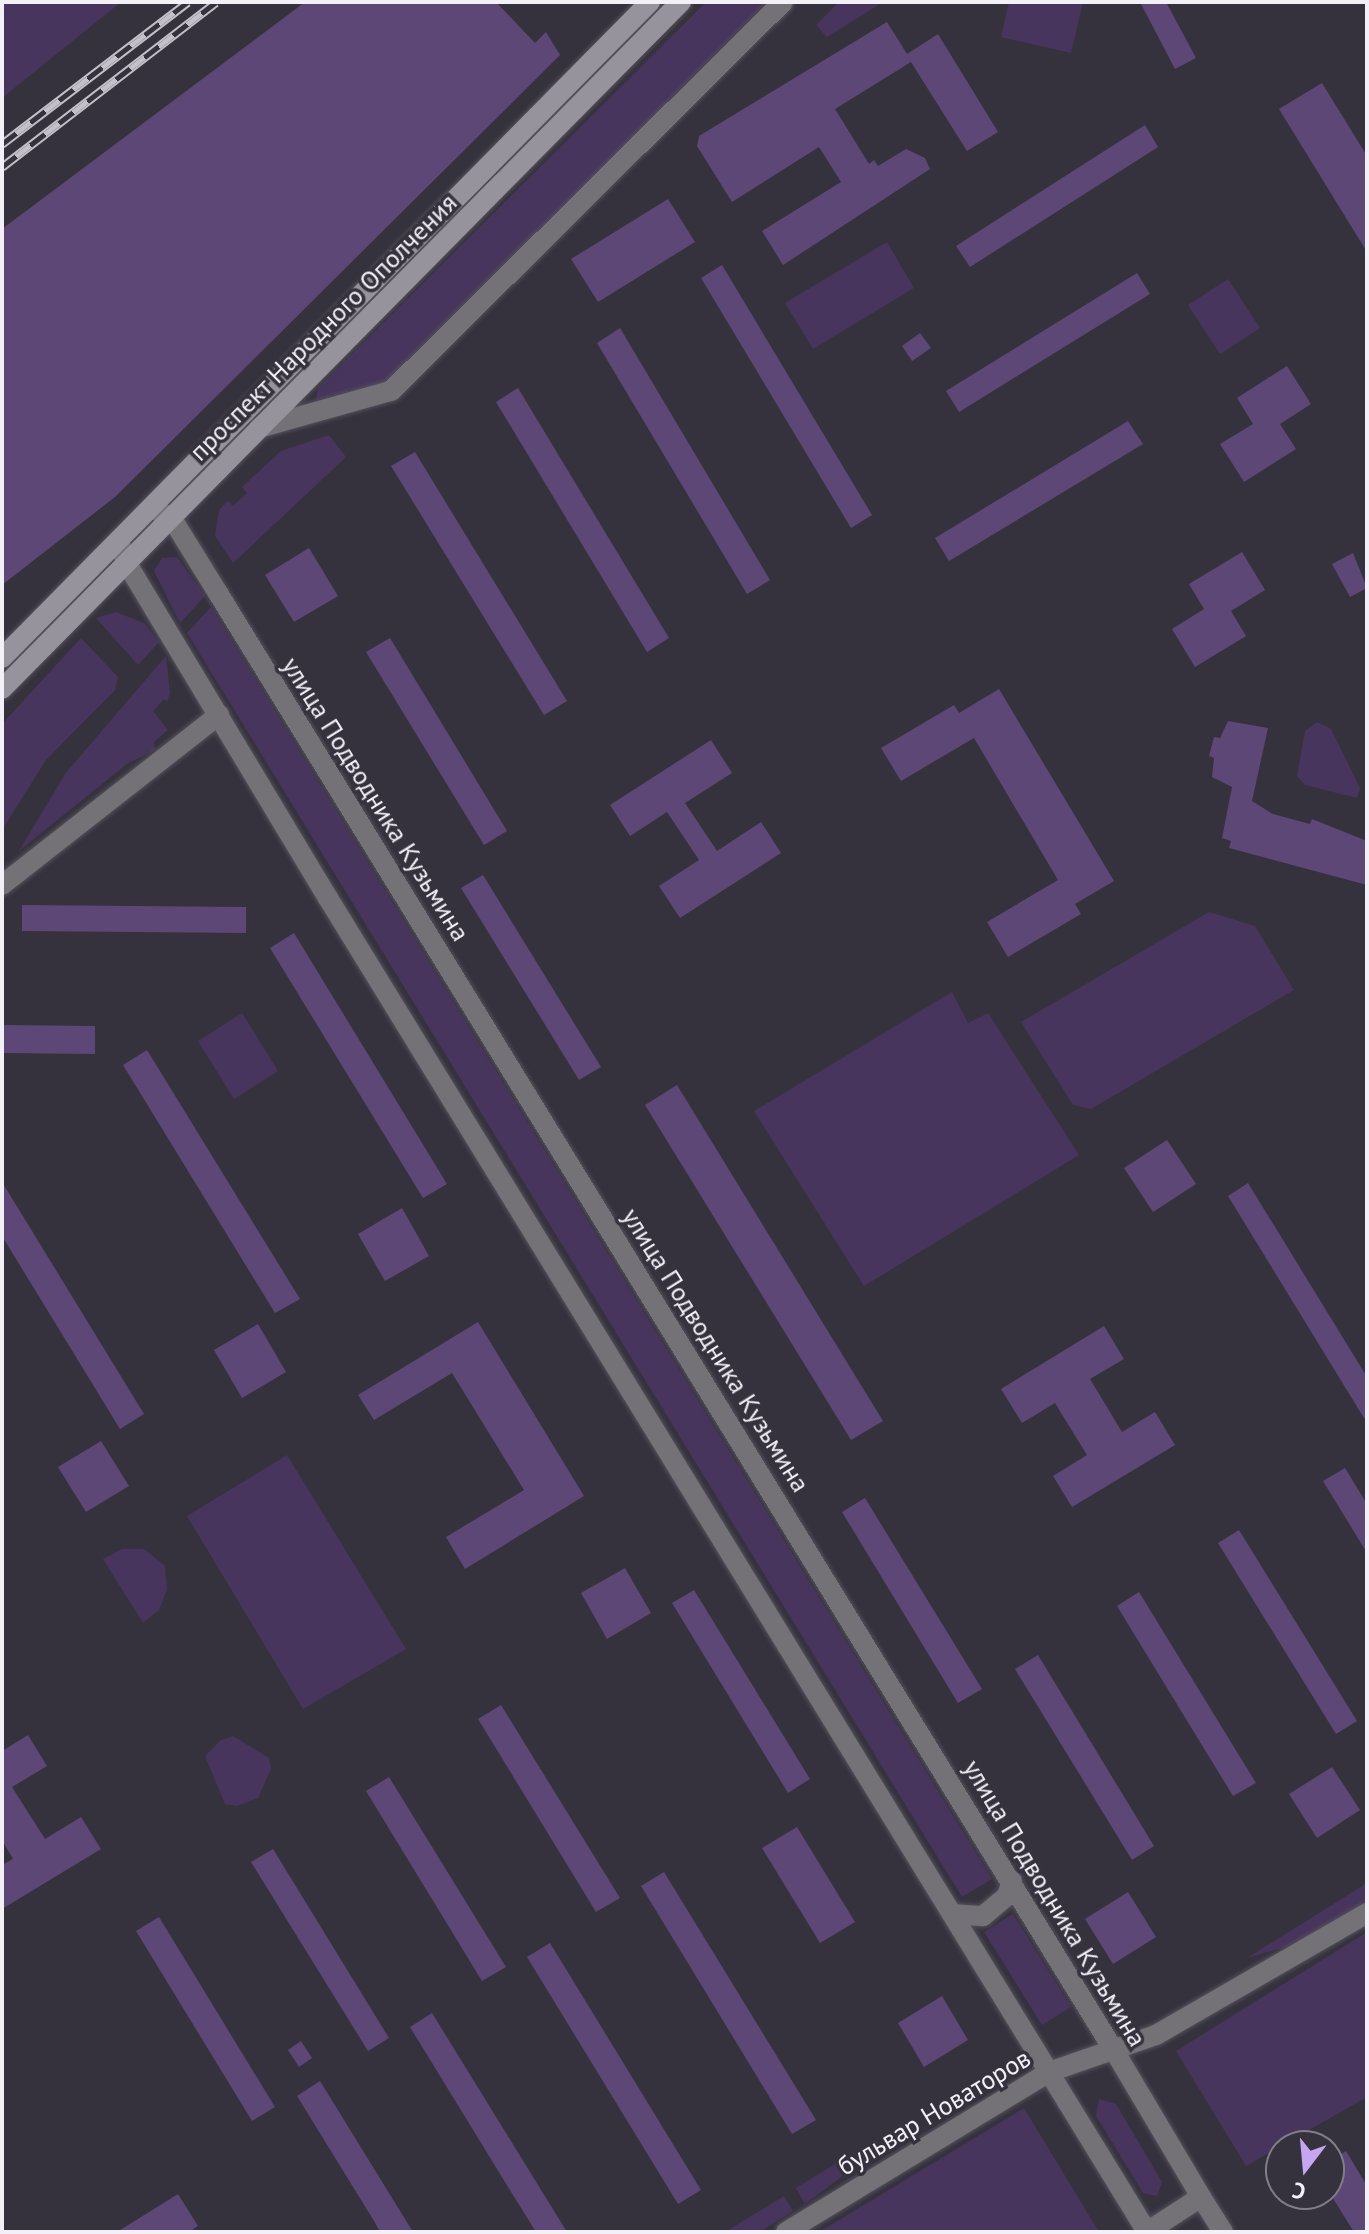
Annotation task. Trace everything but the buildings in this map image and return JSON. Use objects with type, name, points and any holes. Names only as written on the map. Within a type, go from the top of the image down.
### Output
[{"type":"main road","name":"проспект Народного Ополчения","points":[[2,658],[650,2]]},
{"type":"main road","name":"проспект Народного Ополчения","points":[[2,689],[681,2]]},
{"type":"street","points":[[259,428],[391,391],[783,2]]},
{"type":"street","points":[[152,509],[171,517]]},
{"type":"street","name":"улица Подводника Кузьмина","points":[[171,517],[1012,1881],[1223,2232]]},
{"type":"street","points":[[119,541],[126,562],[219,715],[1147,2232],[1201,2197]]},
{"type":"street","points":[[2,885],[219,715]]},
{"type":"street","points":[[952,1914],[983,1916],[1007,1896],[1012,1881]]},
{"type":"street","name":"бульвар Новаторов","points":[[786,2232],[1049,2072],[1115,2052],[1156,2035],[1367,1913]]},
{"type":"shaded area","points":[[2,2],[121,2],[2,98]]},
{"type":"shaded area","points":[[706,2],[767,2],[398,372],[383,384],[316,400],[318,388]]},
{"type":"shaded area","points":[[839,2],[883,2],[827,37],[816,25]]},
{"type":"shaded area","points":[[1009,2],[1083,2],[1071,53],[1001,37]]},
{"type":"shaded area","points":[[887,242],[914,288],[813,349],[785,303]]},
{"type":"shaded area","points":[[1228,279],[1260,328],[1220,354],[1188,305]]},
{"type":"shaded area","points":[[329,435],[346,457],[233,563],[215,536],[219,510],[228,501],[233,506],[247,493],[242,487],[281,451]]},
{"type":"shaded area","points":[[177,557],[205,596],[180,623],[154,571],[162,558]]},
{"type":"shaded area","points":[[211,607],[992,1879],[962,1897],[187,633]]},
{"type":"shaded area","points":[[116,612],[144,623],[159,642],[138,665],[96,618]]},
{"type":"shaded area","points":[[81,638],[118,677],[115,690],[46,760],[2,830],[2,724]]},
{"type":"shaded area","points":[[166,656],[170,693],[167,702],[164,699],[153,711],[168,730],[154,742],[155,750],[127,764],[19,851],[65,774]]},
{"type":"shaded area","points":[[1317,722],[1331,729],[1360,788],[1357,798],[1305,785],[1297,776],[1305,731]]},
{"type":"shaded area","points":[[1209,912],[1255,926],[1294,990],[1091,1109],[1073,1105],[1021,1022]]},
{"type":"shaded area","points":[[952,992],[968,1023],[988,1013],[1079,1155],[864,1286],[754,1111]]},
{"type":"shaded area","points":[[242,1013],[278,1071],[234,1099],[198,1041]]},
{"type":"shaded area","points":[[287,1455],[406,1649],[303,1709],[187,1516]]},
{"type":"shaded area","points":[[122,1549],[144,1549],[165,1566],[167,1589],[159,1610],[143,1623],[103,1559]]},
{"type":"shaded area","points":[[233,1736],[269,1758],[271,1769],[258,1798],[237,1806],[225,1804],[205,1756],[221,1740]]},
{"type":"shaded area","points":[[1367,1883],[1367,1902],[1299,1943],[1247,1958]]},
{"type":"shaded area","points":[[1013,1914],[1071,2007],[1042,2025],[984,1932]]},
{"type":"shaded area","points":[[1367,1932],[1367,2097],[1309,2130],[1265,2130],[1265,2155],[1246,2166],[1176,2051]]},
{"type":"shaded area","points":[[998,2068],[1005,2080],[963,2106],[931,2117],[927,2110]]},
{"type":"shaded area","points":[[1099,2099],[1116,2104],[1162,2182],[1157,2196],[1143,2193],[1096,2116]]},
{"type":"shaded area","points":[[1024,2108],[1099,2232],[819,2232]]},
{"type":"shaded area","points":[[856,2151],[863,2161],[805,2204],[796,2188]]},
{"type":"shaded area","points":[[784,2196],[793,2211],[759,2232],[725,2232]]},
{"type":"railway","points":[[2,144],[188,2]]},
{"type":"railway","points":[[2,167],[216,2]]}]
